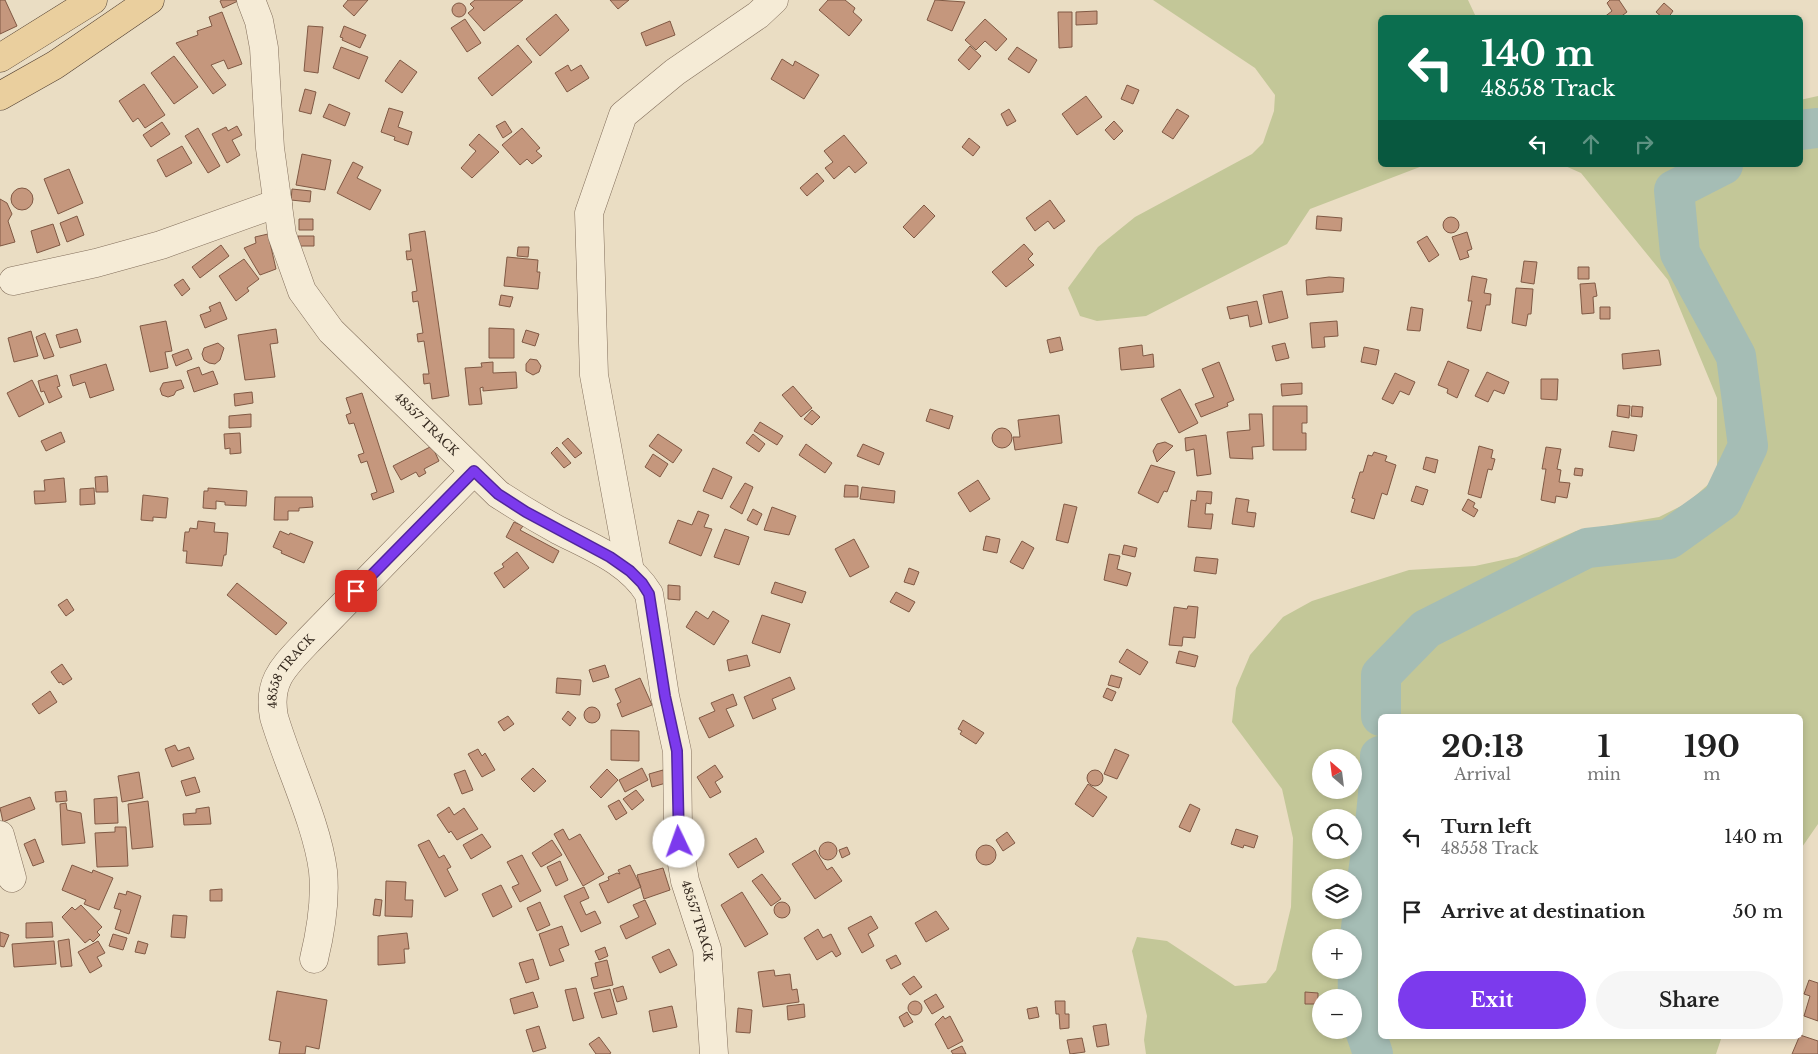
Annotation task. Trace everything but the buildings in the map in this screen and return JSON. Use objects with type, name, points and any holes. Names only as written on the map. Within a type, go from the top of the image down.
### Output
[{"type":"main road","points":[[0,58],[93,0]]},
{"type":"main road","points":[[0,96],[55,65],[150,0]]},
{"type":"street","name":"48557 TRACK","points":[[252,0],[264,48],[268,119],[282,235],[302,291],[314,311],[331,331],[498,494],[526,512],[610,557],[630,571],[642,583],[652,606],[665,696],[678,758],[678,827],[681,858],[687,888],[707,948],[714,1054]]},
{"type":"street","points":[[630,571],[594,375],[589,213],[623,115],[647,94],[758,15],[774,0]]},
{"type":"street","points":[[13,281],[96,263],[160,245],[278,203]]},
{"type":"street","name":"48558 TRACK","points":[[314,959],[323,924],[323,873],[315,837],[274,717],[272,699],[274,686],[284,668],[308,641],[474,471]]},
{"type":"street","points":[[0,835],[12,878]]},
{"type":"green space","points":[[1153,0],[1468,0],[1475,15],[1378,15],[1378,167],[1420,167],[1310,209],[1287,244],[1146,316],[1097,321],[1080,316],[1068,288],[1098,247],[1135,217],[1252,154],[1263,143],[1274,111],[1275,95],[1255,68]]},
{"type":"green space","points":[[1818,96],[1818,824],[1803,846],[1803,714],[1378,714],[1378,1039],[1721,1039],[1716,1054],[1146,1054],[1144,1040],[1147,1016],[1132,951],[1137,937],[1167,941],[1235,986],[1266,983],[1276,970],[1291,907],[1293,838],[1282,789],[1232,722],[1236,688],[1250,655],[1283,617],[1312,601],[1409,570],[1475,566],[1517,557],[1576,531],[1659,517],[1687,503],[1711,482],[1717,466],[1717,398],[1668,280],[1581,173],[1568,167],[1803,167],[1803,99]]},
{"type":"waterway","points":[[1803,130],[1818,128]]},
{"type":"waterway","points":[[1381,714],[1381,675],[1426,629],[1587,548],[1669,539],[1722,501],[1748,446],[1736,356],[1680,253],[1674,190],[1719,167]]},
{"type":"waterway","points":[[1373,1054],[1358,1006],[1358,968],[1363,907],[1378,796]]},
{"type":"route","points":[[356,591],[474,471],[498,494],[526,512],[610,557],[630,571],[642,583],[649,594],[652,606],[665,696],[677,751],[679,842]]}]
